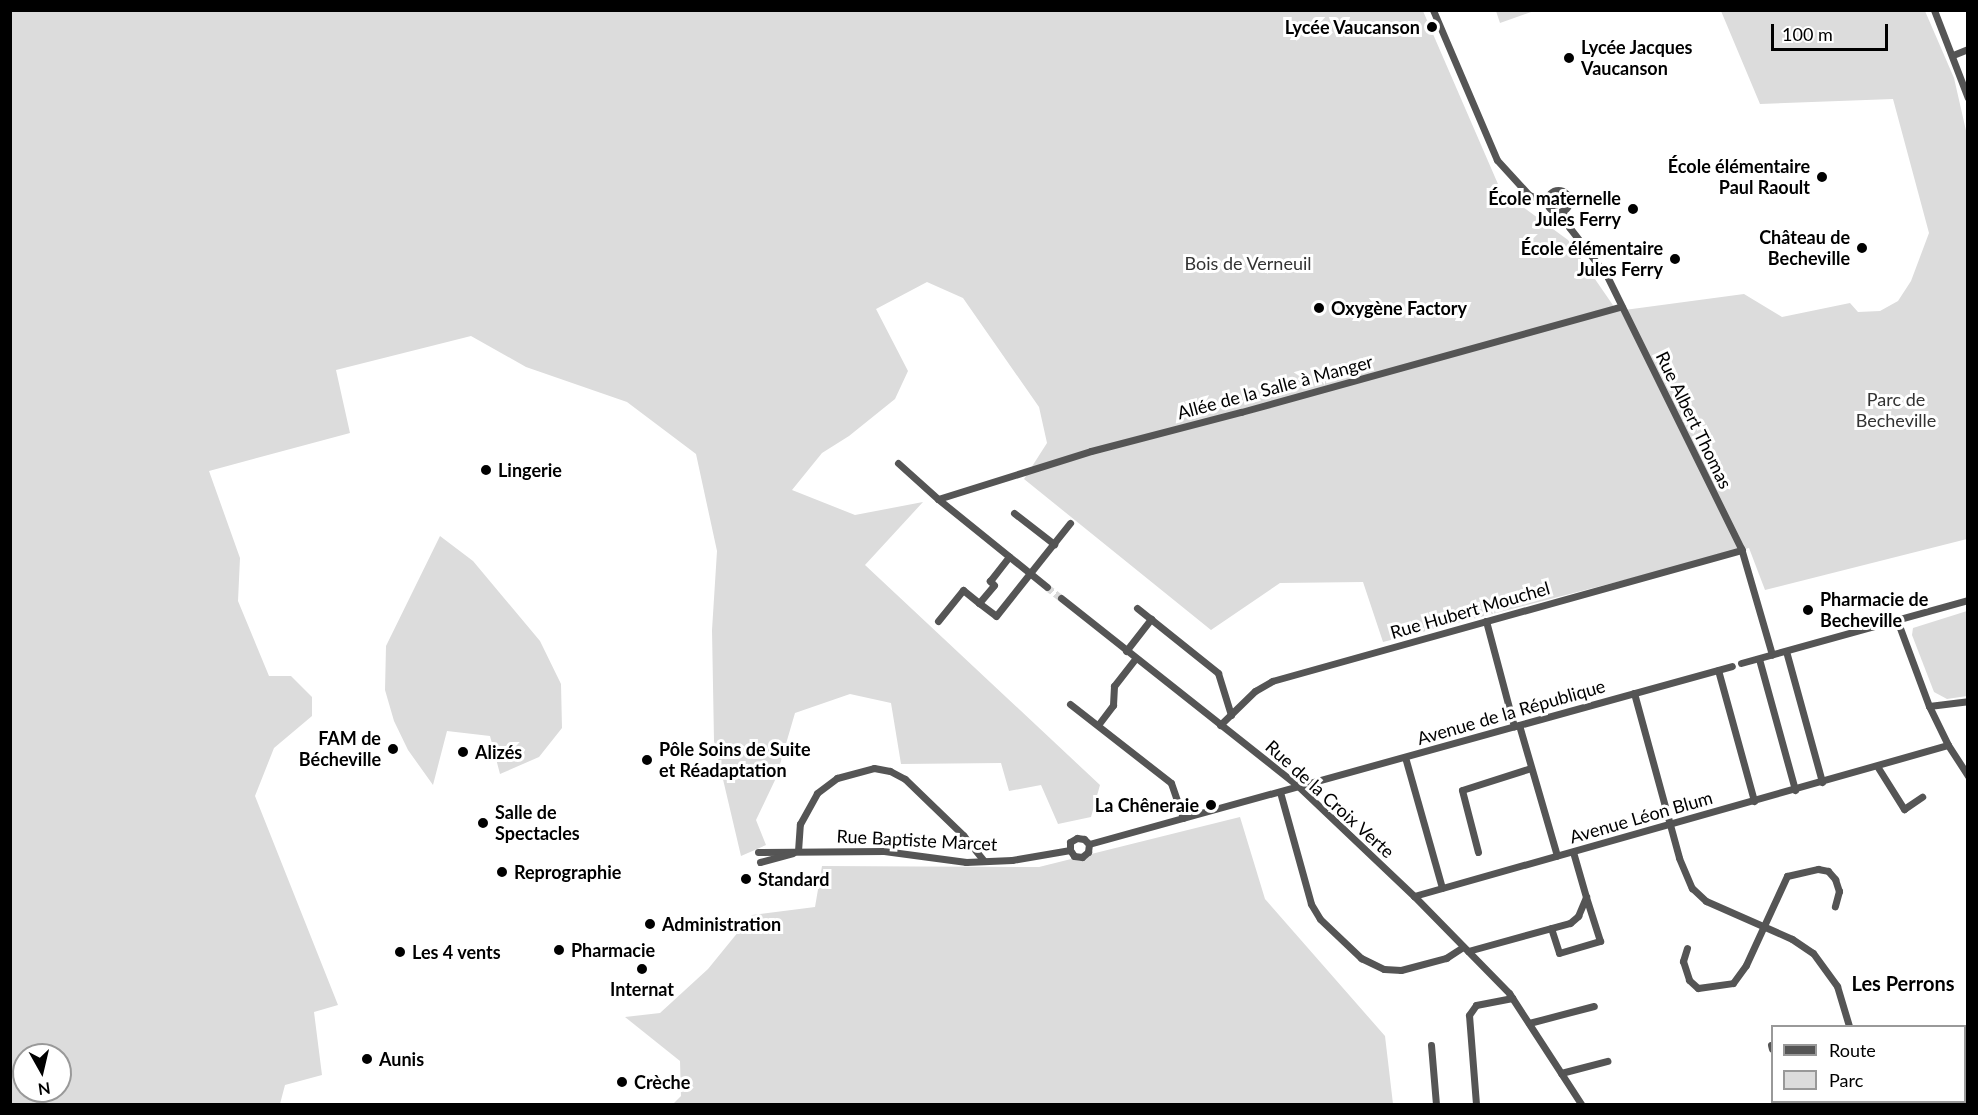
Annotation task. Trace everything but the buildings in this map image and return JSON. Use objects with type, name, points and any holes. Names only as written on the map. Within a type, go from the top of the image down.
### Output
[{"type":"street","points":[[1433,10],[1497,160],[1529,195],[1547,201],[1552,210],[1562,211],[1568,204],[1564,192],[1551,192],[1547,201]]},
{"type":"street","points":[[1934,10],[1968,98]]},
{"type":"street","points":[[1953,55],[1968,49]]},
{"type":"street","name":"Rue Albert Thomas","points":[[1562,211],[1569,227],[1607,276],[1742,550],[1772,655]]},
{"type":"street","name":"Allée de la Salle à Manger","points":[[938,499],[1091,451],[1622,306]]},
{"type":"street","points":[[898,463],[938,499],[1047,587]]},
{"type":"street","points":[[1014,513],[1054,544]]},
{"type":"street","points":[[938,621],[963,590],[996,616],[1070,523]]},
{"type":"street","name":"Rue Hubert Mouchel","points":[[1220,725],[1255,691],[1272,681],[1742,550]]},
{"type":"street","points":[[979,603],[994,585],[990,581],[1009,557]]},
{"type":"street","name":"Rue de la Croix Verte","points":[[1060,598],[1298,786],[1414,896],[1494,976],[1512,998],[1581,1104]]},
{"type":"street","points":[[1741,663],[1968,600]]},
{"type":"street","points":[[1137,608],[1218,673],[1231,715]]},
{"type":"street","points":[[1126,651],[1151,619]]},
{"type":"street","points":[[1897,620],[1929,706],[1948,746],[1968,776]]},
{"type":"street","points":[[1486,621],[1557,856]]},
{"type":"street","points":[[1786,651],[1822,782]]},
{"type":"street","points":[[1098,725],[1113,705],[1114,686],[1136,659]]},
{"type":"street","points":[[1759,659],[1795,790]]},
{"type":"street","name":"Avenue de la République","points":[[1298,786],[1732,666]]},
{"type":"street","points":[[1718,670],[1754,801]]},
{"type":"street","points":[[1634,693],[1684,874],[1696,893],[1706,901],[1792,939],[1813,953],[1828,971],[1840,994],[1849,1025]]},
{"type":"street","points":[[1929,706],[1968,701]]},
{"type":"street","points":[[1070,704],[1171,783],[1183,818]]},
{"type":"street","name":"Avenue Léon Blum","points":[[1414,896],[1948,746]]},
{"type":"street","points":[[1405,757],[1442,888]]},
{"type":"street","points":[[1877,766],[1904,808],[1922,797]]},
{"type":"street","points":[[798,851],[800,824],[817,793],[837,778],[874,768],[890,771],[905,779],[963,835],[984,861]]},
{"type":"street","points":[[1478,852],[1462,790],[1531,768]]},
{"type":"street","name":"Rue Baptiste Marcet","points":[[1089,844],[1298,786]]},
{"type":"street","points":[[1280,792],[1311,904],[1320,919],[1360,958],[1384,969],[1401,970],[1446,958],[1465,949],[1570,923],[1578,915],[1586,897]]},
{"type":"street","name":"Rue Baptiste Marcet","points":[[1077,838],[1084,838],[1089,844],[1088,852],[1082,856],[1074,856],[1070,850],[1071,842],[1077,838]]},
{"type":"street","name":"Rue Baptiste Marcet","points":[[758,852],[884,851],[966,862],[1012,860],[1070,850]]},
{"type":"street","name":"Rue Baptiste Marcet","points":[[760,862],[798,851]]},
{"type":"street","points":[[1551,928],[1559,953],[1600,941],[1573,852]]},
{"type":"street","points":[[1687,948],[1683,961],[1689,980],[1698,988],[1733,983],[1746,965],[1762,925],[1787,876],[1818,868],[1828,871],[1835,879],[1839,891],[1835,906]]},
{"type":"street","points":[[1476,1104],[1469,1015],[1476,1005],[1512,998]]},
{"type":"street","points":[[1528,1023],[1594,1006]]},
{"type":"street","points":[[1431,1045],[1436,1104]]},
{"type":"street","points":[[1561,1073],[1607,1061]]},
{"type":"green space","name":"Bois de Verneuil","points":[[10,11],[1423,11],[1501,191],[1568,240],[1617,311],[1744,294],[1782,317],[1850,303],[1858,312],[1880,311],[1898,301],[1911,281],[1929,233],[1893,99],[1760,104],[1721,11],[1925,11],[1954,78],[1967,135],[1967,539],[1765,590],[1749,548],[1383,642],[1363,582],[1280,583],[1211,630],[1024,479],[1047,443],[1039,407],[963,298],[927,282],[876,309],[908,371],[895,399],[849,436],[822,453],[792,490],[855,515],[923,502],[865,565],[1100,785],[1091,817],[1058,824],[1041,785],[1009,791],[1001,763],[901,764],[891,703],[850,694],[795,713],[776,778],[756,820],[766,845],[741,856],[714,741],[712,630],[717,551],[696,454],[627,402],[526,367],[471,336],[336,370],[350,433],[209,471],[240,558],[238,601],[269,676],[291,676],[312,697],[312,716],[274,748],[255,796],[338,1005],[314,1012],[322,1075],[285,1085],[280,1104],[11,1104]]},
{"type":"green space","points":[[1496,11],[1534,11],[1500,23]]},
{"type":"green space","points":[[440,536],[473,561],[540,641],[561,684],[562,728],[539,757],[500,774],[490,736],[447,731],[433,785],[408,750],[394,721],[385,690],[386,646]]},
{"type":"green space","points":[[1967,611],[1967,696],[1947,699],[1934,692],[1912,635],[1913,628]]},
{"type":"green space","points":[[1240,817],[1265,899],[1385,1036],[1393,1104],[673,1104],[681,1096],[680,1061],[625,1017],[660,1013],[708,969],[752,915],[815,907],[822,866],[1039,867]]},
{"type":"tunnel","points":[[1047,587],[1061,598]]},
{"type":"place","name":"Lycée Vaucanson","points":[[1432,27]]},
{"type":"place","name":"Lycée Jacques Vaucanson","points":[[1569,58]]},
{"type":"place","name":"École élémentaire Paul Raoult","points":[[1822,177]]},
{"type":"place","name":"École maternelle Jules Ferry","points":[[1633,209]]},
{"type":"place","name":"Château de Becheville","points":[[1862,248]]},
{"type":"place","name":"École élémentaire Jules Ferry","points":[[1675,259]]},
{"type":"place","name":"Oxygène Factory","points":[[1319,308]]},
{"type":"place","name":"Lingerie","points":[[486,470]]},
{"type":"place","name":"Pharmacie de Becheville","points":[[1808,610]]},
{"type":"place","name":"FAM de Bécheville","points":[[393,749]]},
{"type":"place","name":"Alizés","points":[[463,752]]},
{"type":"place","name":"Pôle Soins de Suite et Réadaptation","points":[[647,760]]},
{"type":"place","name":"La Chêneraie","points":[[1211,805]]},
{"type":"place","name":"Salle de Spectacles","points":[[483,823]]},
{"type":"place","name":"Reprographie","points":[[502,872]]},
{"type":"place","name":"Standard","points":[[746,879]]},
{"type":"place","name":"Administration","points":[[650,924]]},
{"type":"place","name":"Pharmacie","points":[[559,950]]},
{"type":"place","name":"Les 4 vents","points":[[400,952]]},
{"type":"place","name":"Internat","points":[[642,969]]},
{"type":"place","name":"Aunis","points":[[367,1059]]},
{"type":"place","name":"Crèche","points":[[622,1082]]},
{"type":"district","name":"Les Perrons","points":[[1903,983]]},
{"type":"park label","name":"Parc de Becheville","points":[[1896,410]]}]
